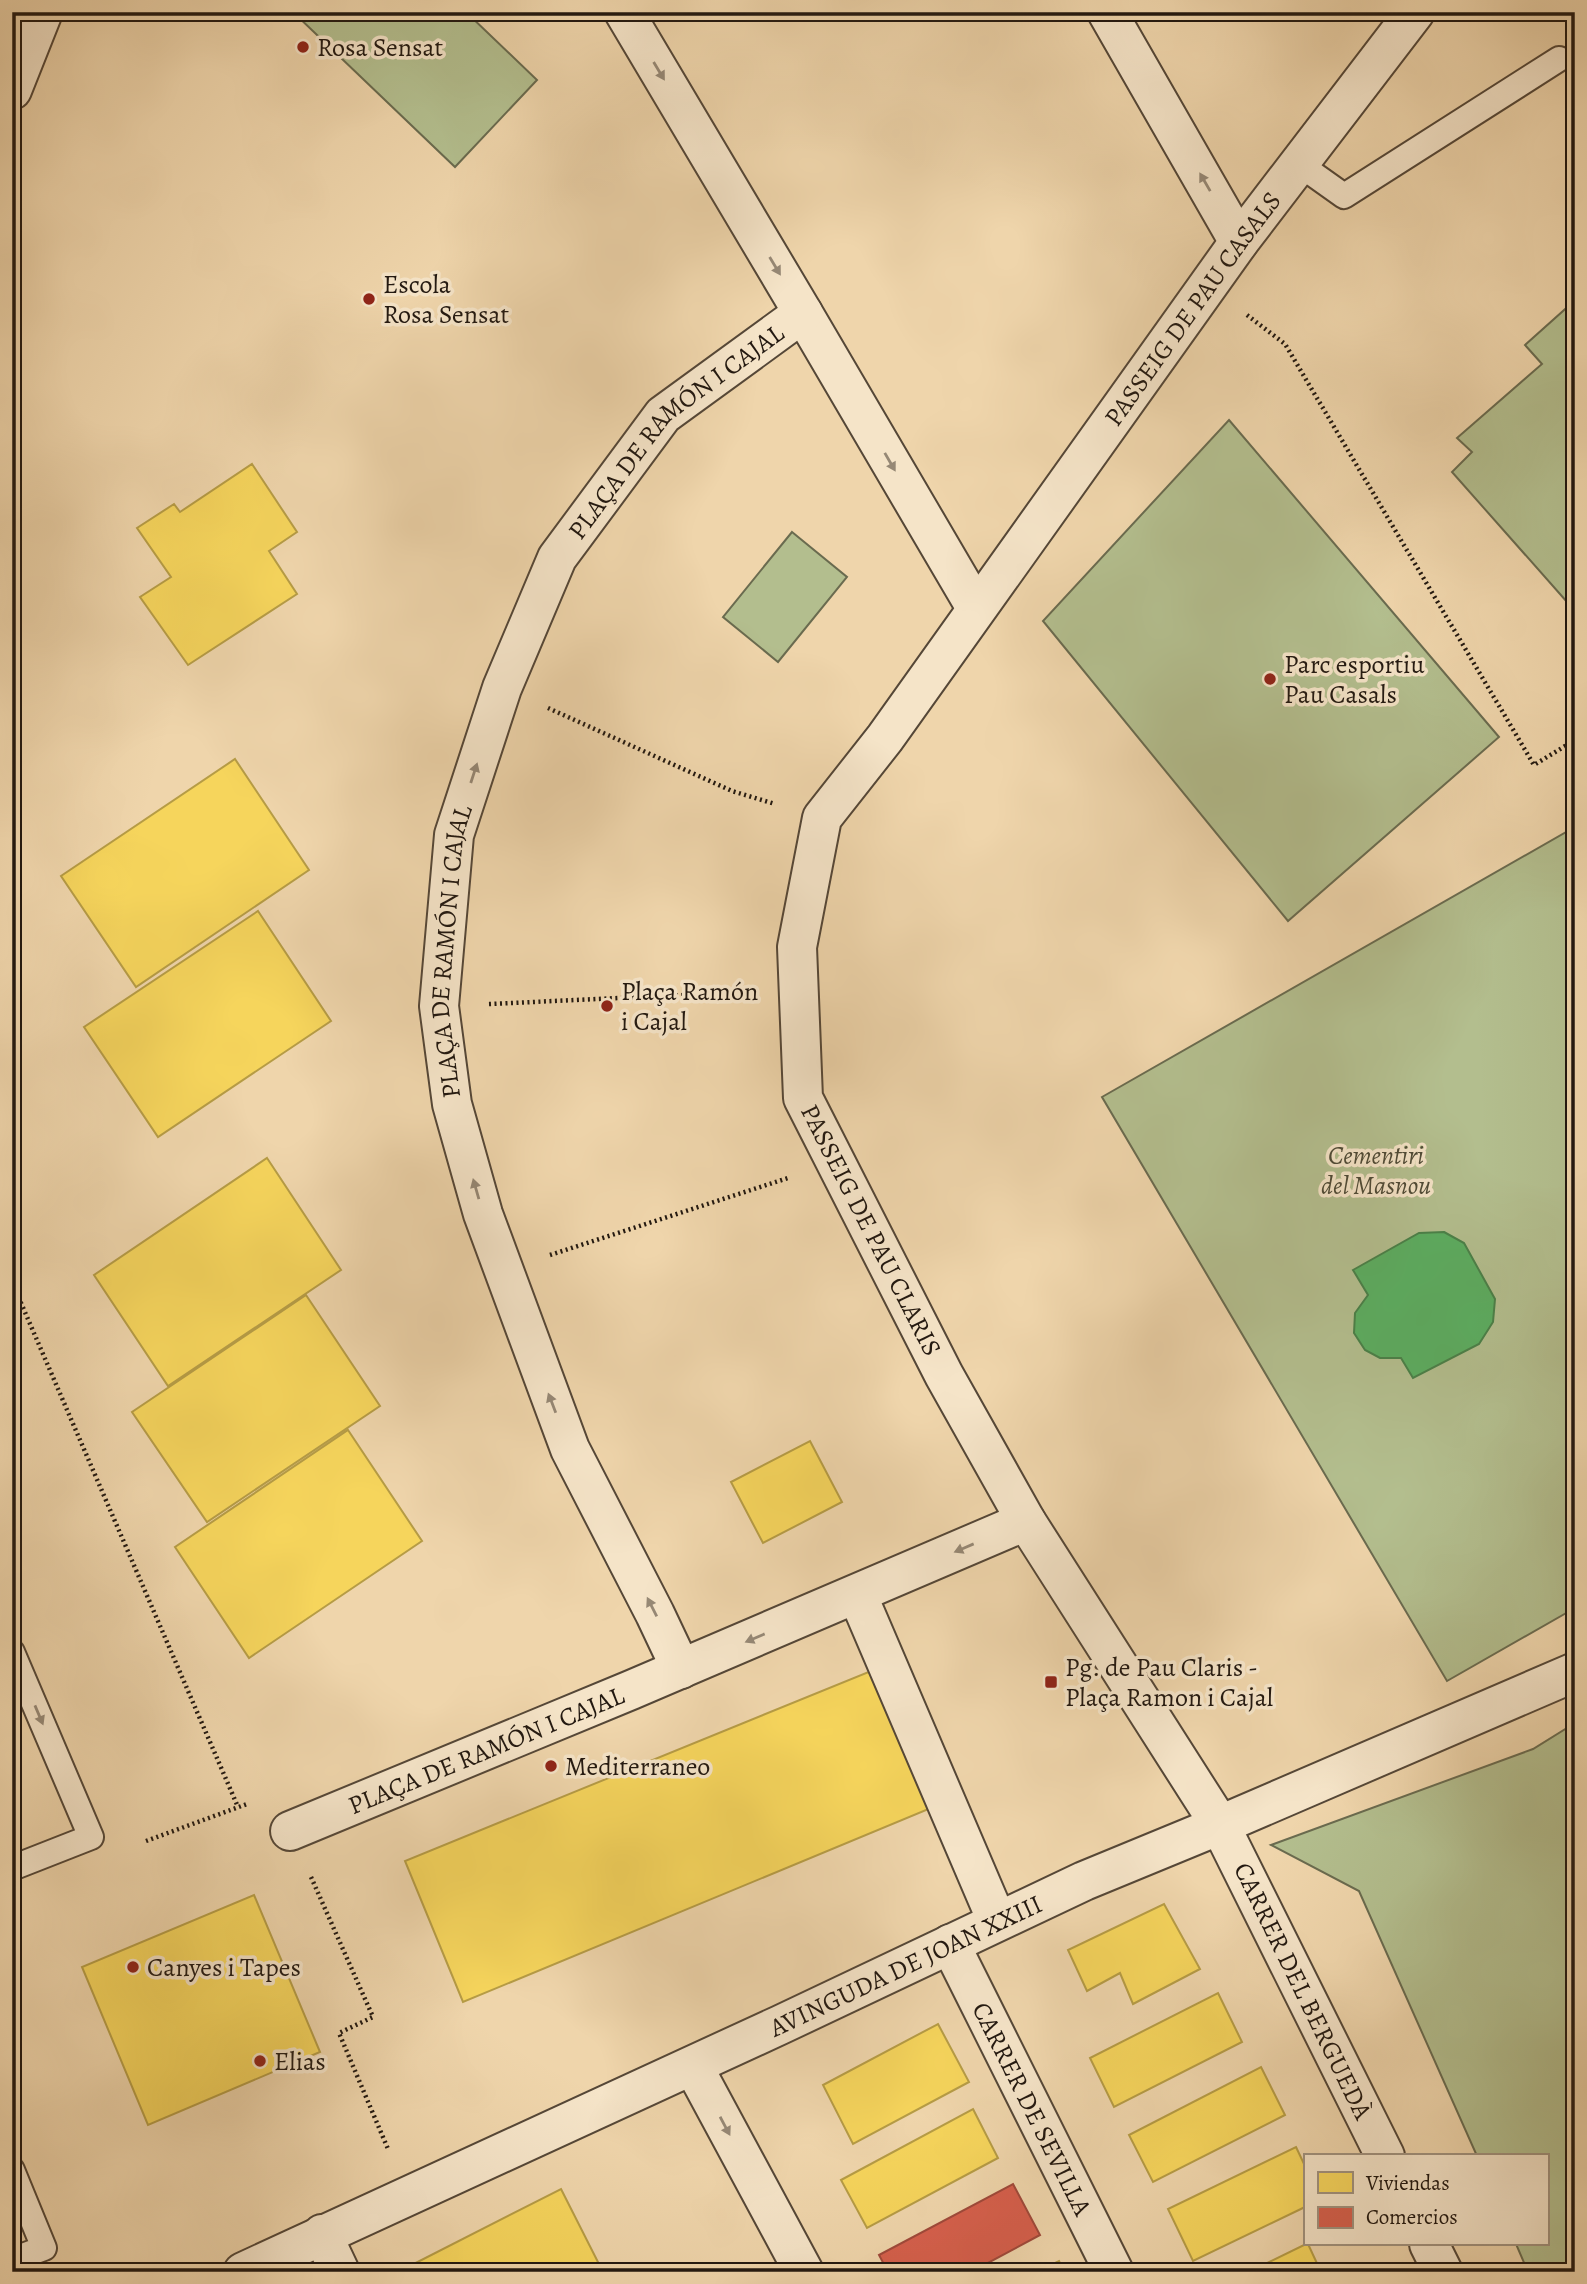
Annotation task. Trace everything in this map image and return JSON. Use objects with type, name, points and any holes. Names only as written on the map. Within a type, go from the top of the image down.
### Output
[{"type":"street","points":[[12,90],[43,12]]},
{"type":"street","points":[[624,12],[976,608]]},
{"type":"street","points":[[1108,12],[1239,242]]},
{"type":"street","name":"PASSEIG DE PAU CASALS","points":[[976,608],[1239,242],[1415,12]]},
{"type":"street","name":"PLAÇA DE RAMÓN I CAJAL","points":[[681,1669],[570,1450],[483,1214],[452,1104],[439,1006],[454,835],[502,688],[557,558],[663,415],[803,313]]},
{"type":"street","name":"PASSEIG DE PAU CLARIS","points":[[976,608],[885,738],[822,818],[797,947],[803,1098],[944,1376],[1026,1521],[1220,1825]]},
{"type":"street","name":"PLAÇA DE RAMÓN I CAJAL","points":[[290,1831],[681,1669],[1026,1521]]},
{"type":"street","points":[[857,1594],[997,1921]]},
{"type":"street","name":"AVINGUDA DE JOAN XXIII","points":[[243,2272],[693,2066],[1084,1881],[1575,1672]]},
{"type":"street","name":"CARRER DEL BERGUEDÀ","points":[[1220,1825],[1384,2154]]},
{"type":"street","name":"CARRER DE SEVILLA","points":[[950,1944],[1114,2272]]},
{"type":"street","points":[[693,2066],[804,2272]]},
{"type":"street","points":[[322,2234],[340,2272]]},
{"type":"street","points":[[1430,2246],[1443,2272]]},
{"type":"lane","points":[[1298,164],[1344,196],[1559,59]]},
{"type":"lane","points":[[12,1652],[91,1837],[12,1868]]},
{"type":"lane","points":[[12,2169],[44,2248],[12,2260]]},
{"type":"path","points":[[1208,285],[1285,345],[1534,765],[1575,740]]},
{"type":"path","points":[[502,688],[732,792]]},
{"type":"path","points":[[439,1006],[709,996]]},
{"type":"path","points":[[503,1271],[836,1163]]},
{"type":"path","points":[[12,1282],[238,1807]]},
{"type":"path","points":[[146,1841],[275,1793],[373,2017],[340,2033],[407,2196]]},
{"type":"green space","points":[[293,12],[466,12],[537,80],[455,167]]},
{"type":"green space","points":[[1572,303],[1575,306],[1575,611],[1452,472],[1472,452],[1457,438],[1542,364],[1525,345]]},
{"type":"green space","name":"Parc esportiu Pau Casals","points":[[1229,420],[1499,737],[1288,921],[1043,621]]},
{"type":"green space","points":[[792,532],[847,577],[778,662],[723,617]]},
{"type":"green space","name":"Cementiri del Masnou","points":[[1575,827],[1575,1608],[1447,1681],[1102,1097]]},
{"type":"green space","points":[[1575,1723],[1575,2266],[1565,2272],[1528,2272],[1517,2246],[1548,2246],[1548,2154],[1476,2154],[1359,1891],[1271,1845],[1533,1749]]},
{"type":"building: Viviendas","points":[[252,464],[297,532],[269,551],[297,594],[188,665],[140,597],[171,577],[137,528],[174,504],[180,512]]},
{"type":"building: Viviendas","points":[[235,759],[309,870],[136,987],[61,876]]},
{"type":"building: Viviendas","points":[[258,911],[331,1021],[158,1137],[84,1027]]},
{"type":"building: Viviendas","points":[[267,1158],[341,1270],[168,1386],[94,1275]]},
{"type":"building: Viviendas","points":[[1424,1268],[1448,1274],[1460,1299],[1455,1327],[1430,1338],[1406,1332],[1391,1304],[1395,1281]]},
{"type":"building: Viviendas","points":[[306,1295],[380,1406],[207,1522],[132,1412]]},
{"type":"building: Viviendas","points":[[348,1430],[422,1541],[249,1658],[175,1547]]},
{"type":"building: Viviendas","points":[[810,1441],[842,1502],[763,1543],[731,1482]]},
{"type":"building: Viviendas","points":[[871,1671],[931,1808],[463,2002],[405,1861]]},
{"type":"building: Viviendas","points":[[254,1895],[320,2052],[148,2125],[82,1967]]},
{"type":"building: Viviendas","points":[[1164,1904],[1200,1969],[1133,2004],[1120,1973],[1087,1991],[1068,1950]]},
{"type":"building: Viviendas","points":[[1218,1993],[1242,2042],[1114,2107],[1090,2058]]},
{"type":"building: Viviendas","points":[[938,2024],[969,2082],[853,2144],[823,2085]]},
{"type":"building: Viviendas","points":[[1261,2067],[1285,2115],[1153,2182],[1129,2135]]},
{"type":"building: Viviendas","points":[[973,2109],[998,2158],[867,2228],[841,2180]]},
{"type":"building: Viviendas","points":[[1296,2147],[1304,2164],[1304,2207],[1193,2261],[1168,2209]]},
{"type":"building: Viviendas","points":[[561,2189],[603,2272],[398,2272]]},
{"type":"building: Viviendas","points":[[1304,2245],[1309,2246],[1321,2272],[1249,2272]]},
{"type":"building: Viviendas","points":[[1059,2261],[1064,2272],[1036,2272]]},
{"type":"building: Comercios","points":[[1013,2184],[1040,2235],[971,2272],[888,2272],[879,2255]]},
{"type":"building: Público","points":[[1444,1232],[1464,1243],[1495,1299],[1493,1322],[1479,1344],[1413,1378],[1401,1358],[1380,1358],[1365,1350],[1354,1333],[1355,1313],[1368,1295],[1353,1270],[1419,1233]]},
{"type":"place","name":"Rosa Sensat","points":[[303,47]]},
{"type":"place","name":"Escola Rosa Sensat","points":[[369,299]]},
{"type":"place","name":"Parc esportiu Pau Casals","points":[[1270,679]]},
{"type":"place","name":"Plaça Ramón i Cajal","points":[[607,1006]]},
{"type":"place","name":"Pg. de Pau Claris - Plaça Ramon i Cajal","points":[[1051,1682]]},
{"type":"place","name":"Mediterraneo","points":[[551,1766]]},
{"type":"place","name":"Canyes i Tapes","points":[[133,1967]]},
{"type":"place","name":"Elias","points":[[260,2061]]}]
